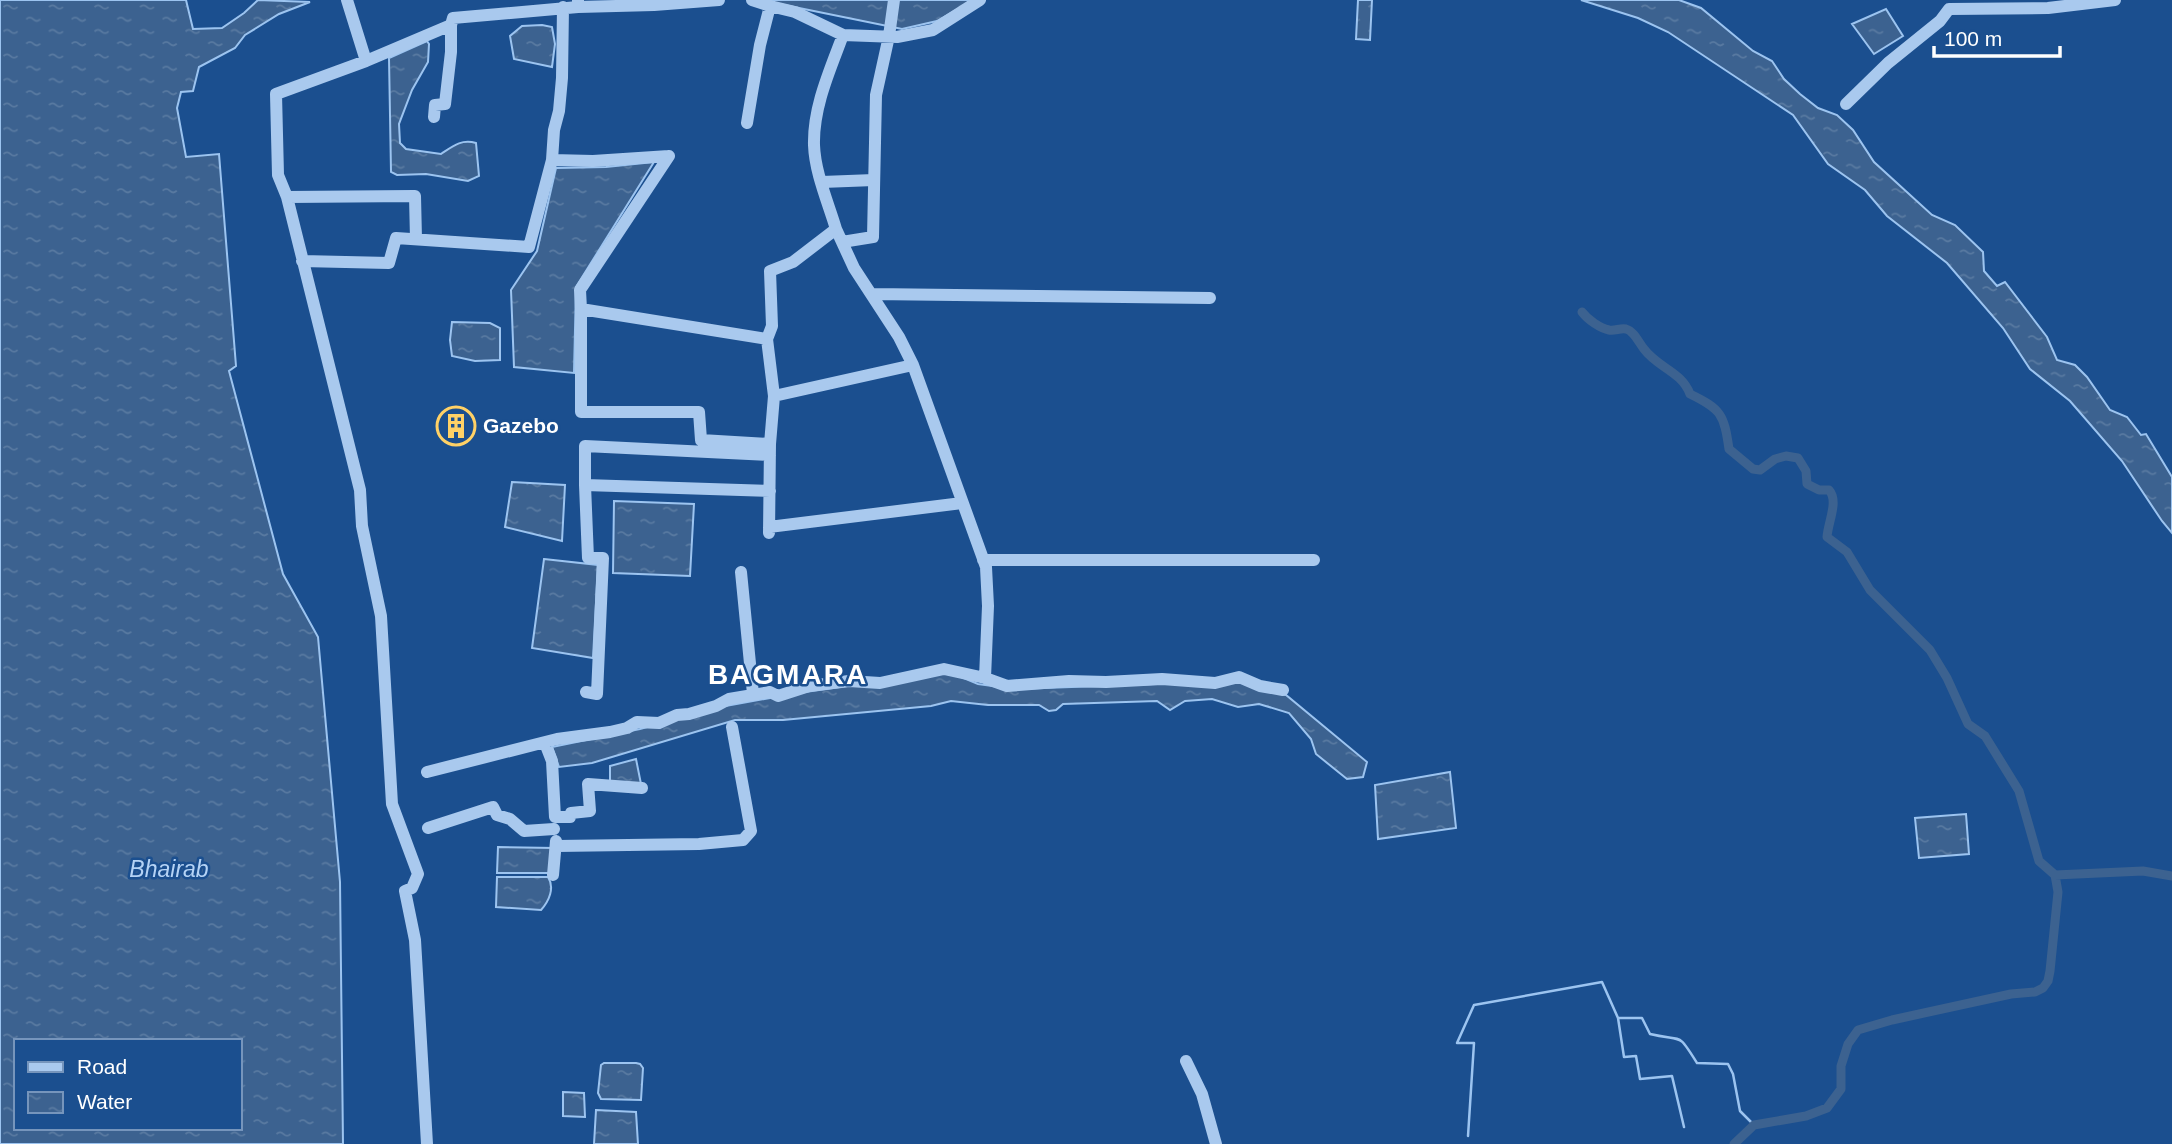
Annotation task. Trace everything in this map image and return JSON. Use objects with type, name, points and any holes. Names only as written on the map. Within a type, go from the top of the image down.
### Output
[{"type":"street","points":[[347,0],[366,61]]},
{"type":"street","points":[[434,117],[435,105],[445,104],[453,18],[563,7],[578,3],[654,5],[719,0]]},
{"type":"street","points":[[752,0],[794,12],[843,35],[913,35],[933,30],[980,0]]},
{"type":"street","points":[[842,242],[873,237],[876,95],[890,34],[894,0]]},
{"type":"street","points":[[1846,104],[1888,64],[1940,21],[1949,9],[2048,8],[2115,0]]},
{"type":"street","points":[[747,122],[760,45],[770,6]]},
{"type":"street","points":[[302,261],[389,263],[396,238],[477,246],[529,247],[552,160],[554,130],[562,89],[563,7]]},
{"type":"street","points":[[427,1144],[415,940],[405,891],[412,888],[418,874],[392,804],[381,616],[362,526],[360,490],[287,197],[278,175],[276,94],[366,61],[451,25]]},
{"type":"street","points":[[843,35],[826,79],[815,123],[814,147],[836,229],[854,268],[913,365],[986,567],[988,606],[985,678]]},
{"type":"street","points":[[552,160],[593,161],[669,156],[580,290],[581,412],[699,412],[701,440],[770,449]]},
{"type":"street","points":[[822,182],[874,180]]},
{"type":"street","points":[[287,197],[415,196],[416,239]]},
{"type":"street","points":[[836,229],[793,262],[771,271],[772,326],[767,339],[774,396],[769,530],[962,503]]},
{"type":"street","points":[[872,294],[1210,298]]},
{"type":"street","points":[[582,309],[767,339]]},
{"type":"street","points":[[774,396],[913,365]]},
{"type":"street","points":[[586,692],[597,694],[603,558],[587,558],[585,446],[770,449]]},
{"type":"street","points":[[585,485],[770,491]]},
{"type":"street","points":[[983,561],[1314,560]]},
{"type":"street","points":[[741,572],[753,694]]},
{"type":"street","points":[[427,772],[557,739],[627,728],[637,722],[659,723],[677,715],[689,714],[729,699],[753,694],[771,692],[778,696],[809,686],[849,681],[880,683],[944,669],[985,678],[1007,687],[1069,681],[1162,679],[1215,683],[1240,677],[1260,686],[1283,690]]},
{"type":"street","points":[[557,846],[699,844],[743,840],[751,831],[732,727]]},
{"type":"street","points":[[545,743],[552,761],[557,846],[553,875]]},
{"type":"street","points":[[428,828],[493,807],[497,815],[510,819],[524,831],[570,817],[571,813],[590,811],[588,784],[642,788]]},
{"type":"street","points":[[1186,1061],[1202,1094],[1216,1144]]},
{"type":"water","name":"Bhairab","points":[[0,0],[186,0],[193,29],[222,28],[258,0],[310,2],[279,14],[245,35],[235,48],[199,67],[193,91],[181,92],[177,108],[186,157],[219,154],[236,366],[229,371],[283,574],[318,637],[340,882],[343,1144],[0,1144]]},
{"type":"water","points":[[760,0],[973,0],[937,21],[902,29]]},
{"type":"water","points":[[1358,0],[1372,0],[1370,40],[1356,39]]},
{"type":"water","points":[[1581,0],[1679,0],[1701,8],[1753,51],[1772,61],[1784,79],[1800,94],[1818,108],[1837,115],[1853,130],[1874,162],[1932,215],[1955,225],[1983,252],[1984,271],[1997,286],[2005,282],[2047,337],[2057,360],[2075,365],[2087,377],[2110,410],[2127,417],[2141,435],[2146,434],[2172,477],[2172,533],[2122,461],[2070,401],[2030,369],[2003,328],[1947,263],[1887,216],[1865,190],[1828,164],[1793,115],[1668,32],[1638,18]]},
{"type":"water","points":[[1886,9],[1903,36],[1874,54],[1852,24]]},
{"type":"water","points":[[522,26],[552,27],[555,44],[552,67],[514,59],[510,36]]},
{"type":"water","points":[[427,41],[428,62],[412,90],[399,124],[400,143],[406,149],[441,154],[461,143],[476,143],[479,176],[468,181],[426,174],[397,175],[391,172],[389,58]]},
{"type":"water","points":[[654,162],[576,287],[574,373],[514,367],[511,290],[537,251],[556,168]]},
{"type":"water","points":[[452,322],[490,323],[500,328],[500,360],[475,361],[452,356]]},
{"type":"water","points":[[512,482],[565,485],[562,541],[505,527]]},
{"type":"water","points":[[614,501],[694,504],[690,576],[613,573]]},
{"type":"water","points":[[544,559],[598,565],[593,658],[532,648]]},
{"type":"water","points":[[931,674],[954,674],[978,684],[1014,689],[1239,681],[1286,695],[1367,762],[1363,777],[1347,779],[1316,754],[1311,739],[1289,713],[1259,704],[1238,707],[1212,699],[1185,701],[1170,710],[1157,701],[1063,704],[1056,710],[1049,711],[1039,705],[988,705],[951,701],[931,706],[783,720],[735,720],[592,763],[559,767],[552,747],[640,729],[720,707]]},
{"type":"water","points":[[636,759],[641,784],[610,782],[610,766]]},
{"type":"water","points":[[1450,772],[1456,828],[1378,839],[1375,785]]},
{"type":"water","points":[[1966,814],[1969,854],[1919,858],[1915,818]]},
{"type":"water","points":[[498,847],[554,848],[551,873],[497,873]]},
{"type":"water","points":[[497,877],[548,877],[551,886],[549,899],[541,910],[496,907]]},
{"type":"water","points":[[636,1063],[643,1068],[641,1100],[601,1099],[598,1093],[601,1065]]},
{"type":"water","points":[[563,1092],[584,1093],[585,1117],[563,1116]]},
{"type":"water","points":[[596,1110],[636,1112],[638,1144],[594,1144]]},
{"type":"waterway","points":[[1582,312],[1598,326],[1631,332],[1656,361],[1681,380],[1690,394],[1715,409],[1723,420],[1729,449],[1753,469],[1760,470],[1775,459],[1786,456],[1798,458],[1806,471],[1807,484],[1819,490],[1829,490],[1833,506],[1827,537],[1847,552],[1870,590],[1930,650],[1947,678],[1968,724],[1985,736],[2019,791],[2039,861],[2055,875],[2143,871],[2172,876]]},
{"type":"waterway","points":[[1734,1144],[1754,1125],[1806,1116],[1827,1108],[1841,1089],[1841,1066],[1848,1044],[1858,1030],[1892,1020],[2011,994],[2035,992],[2043,988],[2050,971],[2058,892],[2055,875]]},
{"type":"waterway","points":[[1468,1136],[1474,1043],[1457,1043],[1474,1005],[1602,982],[1618,1018]]},
{"type":"waterway","points":[[1684,1127],[1672,1076],[1640,1079],[1636,1056],[1624,1057],[1618,1018],[1642,1018],[1650,1034],[1679,1040],[1697,1063],[1728,1064],[1733,1074],[1740,1111],[1754,1125]]},
{"type":"place","name":"Gazebo","points":[[456,426]]},
{"type":"district","name":"BAGMARA","points":[[788,674]]}]
